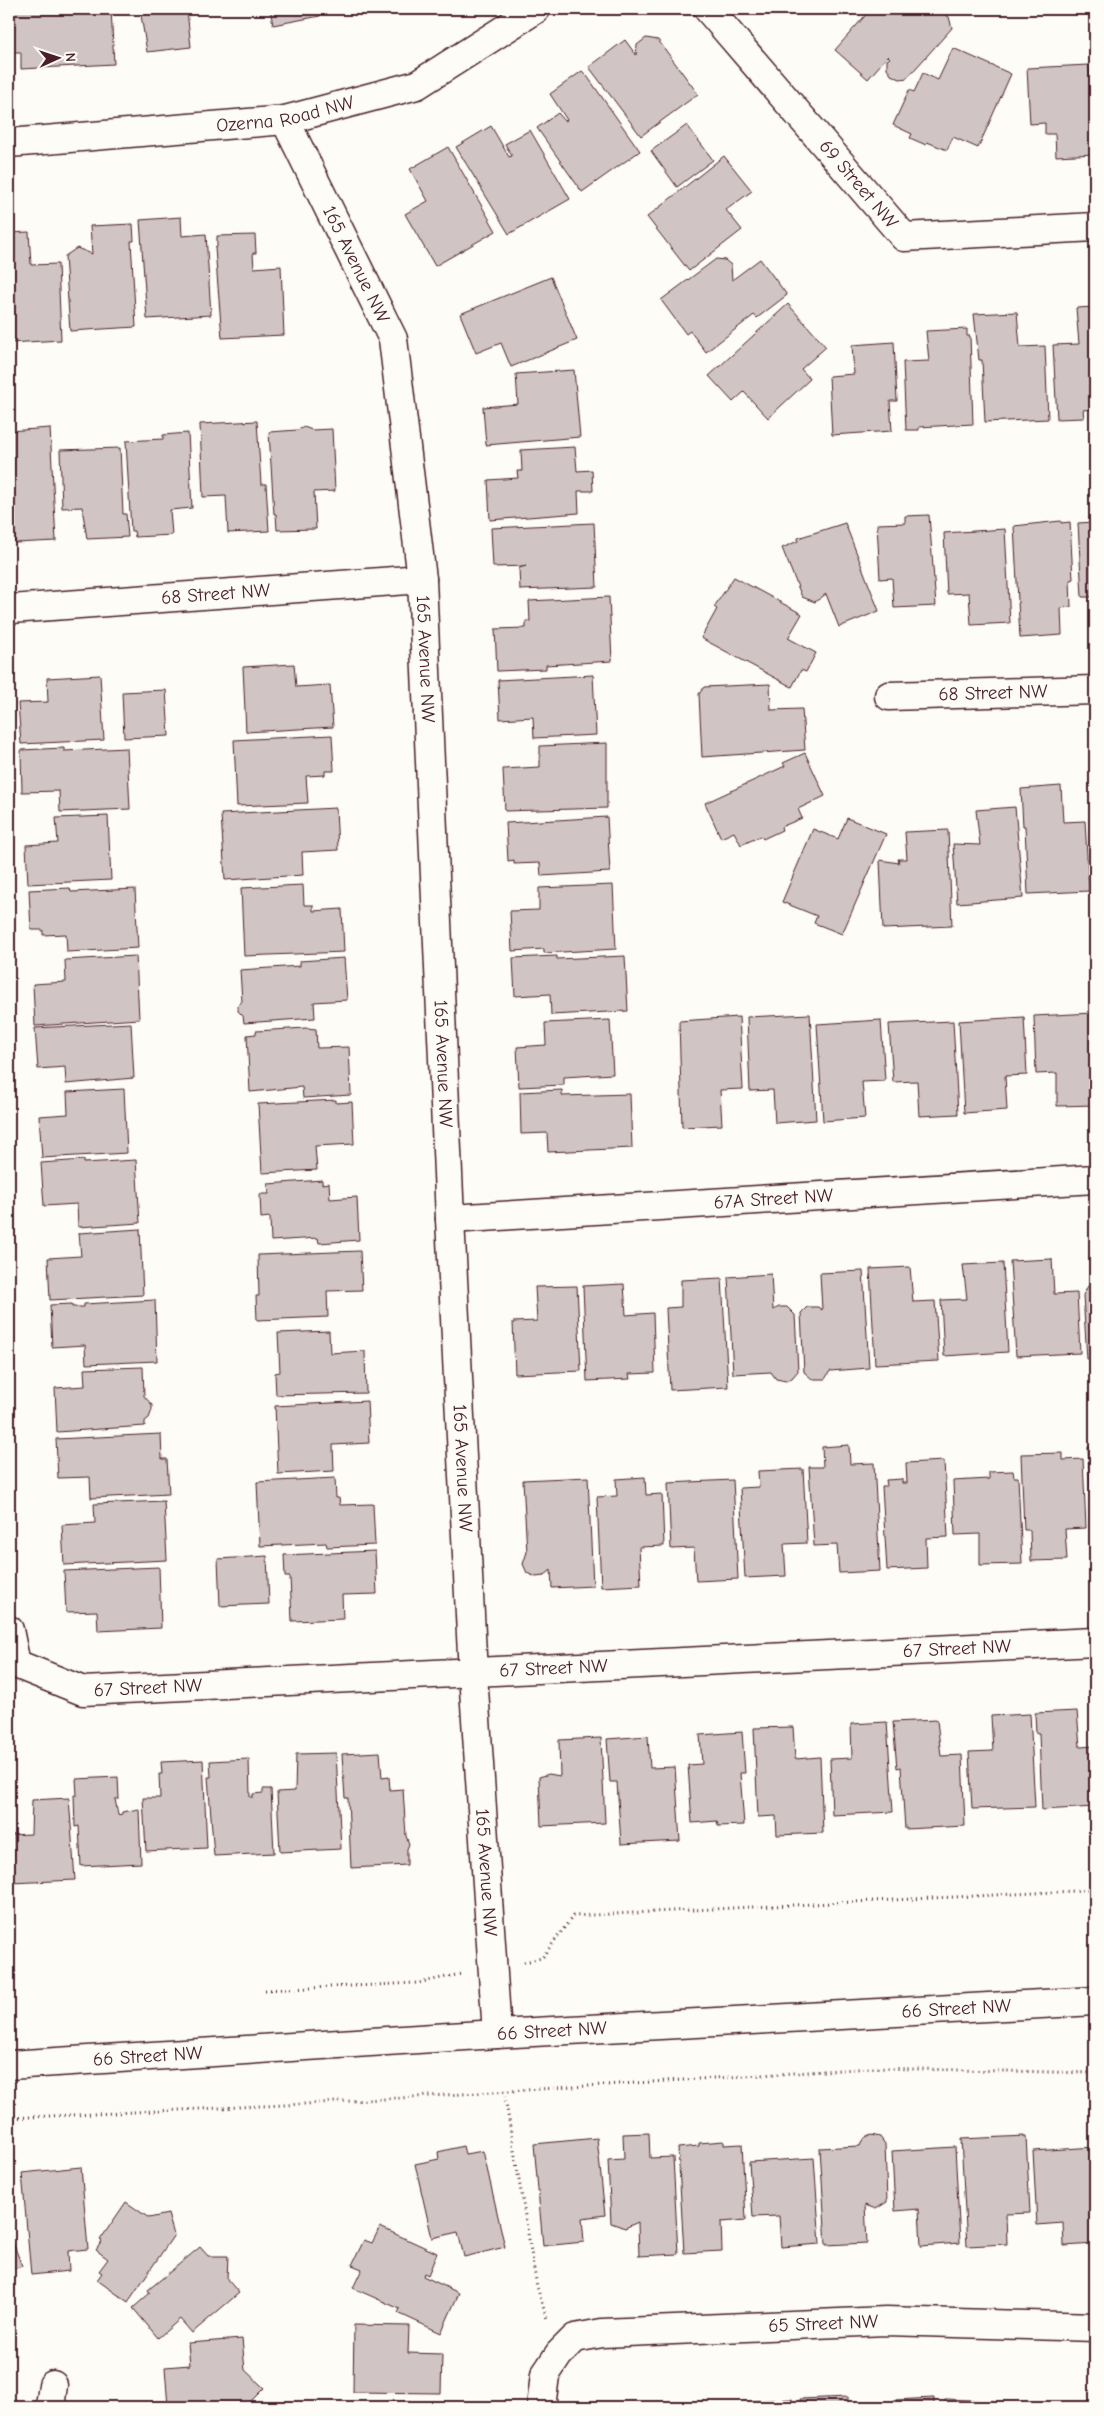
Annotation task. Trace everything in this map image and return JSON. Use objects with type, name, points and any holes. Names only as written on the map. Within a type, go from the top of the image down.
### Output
[{"type":"street","name":"Ozerna Road NW","points":[[9,143],[285,120],[417,85],[536,9]]},
{"type":"street","name":"69 Street NW","points":[[708,9],[904,237],[1095,227]]},
{"type":"street","name":"165 Avenue NW","points":[[285,120],[393,339],[422,579],[450,1219],[474,1674],[497,2034]]},
{"type":"street","name":"68 Street NW","points":[[9,611],[11,609],[422,579]]},
{"type":"street","name":"68 Street NW","points":[[889,696],[1095,690]]},
{"type":"street","name":"67A Street NW","points":[[450,1219],[1095,1179]]},
{"type":"street","name":"67 Street NW","points":[[9,1630],[16,1664],[84,1691],[474,1674],[1095,1642]]},
{"type":"street","name":"66 Street NW","points":[[9,2065],[497,2034],[1095,2001]]},
{"type":"street","name":"65 Street NW","points":[[541,2407],[545,2375],[559,2354],[575,2338],[612,2333],[886,2321],[1095,2327]]},
{"type":"path","points":[[265,1990],[418,1983],[542,1958],[573,1916],[1095,1890]]},
{"type":"path","points":[[9,2118],[504,2091],[872,2068],[1095,2073]]},
{"type":"path","points":[[504,2091],[537,2287],[559,2354]]},
{"type":"building","points":[[9,9],[111,9],[114,64],[21,69],[21,52],[9,52]]},
{"type":"building","points":[[140,9],[203,9],[187,11],[191,47],[147,52]]},
{"type":"building","points":[[270,9],[318,9],[320,16],[273,25]]},
{"type":"building","points":[[871,9],[935,9],[949,17],[952,28],[907,78],[900,79],[891,75],[887,68],[887,60],[890,58],[888,56],[868,79],[835,50]]},
{"type":"building","points":[[646,38],[658,40],[698,94],[641,136],[589,67],[625,40],[636,55],[637,45]]},
{"type":"building","points":[[953,48],[1011,74],[978,148],[953,137],[947,150],[927,142],[926,145],[910,138],[912,134],[893,125],[909,90],[914,92],[923,73],[938,80]]},
{"type":"building","points":[[1089,65],[1091,100],[1095,100],[1095,154],[1056,156],[1055,134],[1045,134],[1045,123],[1030,124],[1027,68]]},
{"type":"building","points":[[582,71],[640,151],[582,192],[537,128],[558,113],[565,121],[567,120],[550,94]]},
{"type":"building","points":[[687,125],[713,160],[677,187],[651,151]]},
{"type":"building","points":[[491,126],[509,157],[512,156],[505,144],[530,130],[570,199],[509,234],[456,147]]},
{"type":"building","points":[[448,147],[496,231],[435,266],[405,214],[428,201],[410,169]]},
{"type":"building","points":[[724,156],[752,191],[726,210],[742,230],[689,271],[647,217]]},
{"type":"building","points":[[181,217],[182,236],[206,234],[211,315],[147,319],[140,220]]},
{"type":"building","points":[[133,224],[134,241],[131,241],[136,327],[70,331],[65,256],[77,248],[92,254],[90,226]]},
{"type":"building","points":[[29,232],[31,265],[58,264],[61,340],[9,343],[9,233]]},
{"type":"building","points":[[255,235],[256,253],[253,253],[254,268],[281,266],[284,335],[222,338],[215,248],[217,247],[217,236]]},
{"type":"building","points":[[716,259],[725,260],[731,265],[732,280],[760,259],[787,295],[757,318],[754,315],[706,352],[690,331],[686,334],[661,300]]},
{"type":"building","points":[[551,277],[577,340],[511,367],[501,343],[476,353],[460,314]]},
{"type":"building","points":[[788,304],[826,347],[801,369],[810,379],[768,418],[744,392],[733,402],[709,376]]},
{"type":"building","points":[[1095,307],[1095,409],[1083,410],[1084,418],[1057,419],[1053,345],[1079,344],[1076,308]]},
{"type":"building","points":[[1017,312],[1020,347],[1045,346],[1048,419],[985,422],[982,360],[979,360],[974,314]]},
{"type":"building","points":[[967,329],[967,336],[970,336],[973,424],[919,427],[919,430],[906,430],[903,362],[929,361],[926,331]]},
{"type":"building","points":[[894,342],[897,401],[890,401],[892,431],[832,435],[829,376],[854,374],[852,345]]},
{"type":"building","points":[[574,370],[580,437],[486,445],[483,407],[518,404],[516,374]]},
{"type":"building","points":[[257,421],[261,484],[266,484],[269,531],[228,533],[226,496],[203,497],[200,424]]},
{"type":"building","points":[[304,427],[312,430],[332,429],[335,491],[314,492],[316,529],[277,530],[276,514],[274,514],[269,432],[298,430]]},
{"type":"building","points":[[50,428],[56,541],[15,543],[13,511],[9,511],[9,431]]},
{"type":"building","points":[[188,433],[192,508],[170,510],[172,535],[135,537],[134,531],[131,531],[126,441],[163,439],[163,435]]},
{"type":"building","points":[[575,447],[577,471],[592,470],[593,491],[578,491],[579,513],[490,520],[488,480],[518,478],[517,471],[522,471],[521,450]]},
{"type":"building","points":[[120,448],[123,514],[126,514],[128,537],[87,539],[82,507],[62,508],[60,450]]},
{"type":"building","points":[[929,515],[936,606],[894,608],[892,578],[880,579],[877,524],[905,523],[905,516]]},
{"type":"building","points":[[1061,521],[1061,523],[1070,522],[1073,579],[1070,580],[1071,607],[1061,608],[1062,635],[1020,638],[1014,526]]},
{"type":"building","points":[[1095,522],[1095,594],[1094,597],[1082,597],[1078,523]]},
{"type":"building","points":[[594,523],[597,587],[520,590],[519,568],[526,566],[493,567],[491,528]]},
{"type":"building","points":[[845,523],[879,611],[839,627],[826,594],[815,602],[802,597],[782,548],[798,541],[798,538]]},
{"type":"building","points":[[1005,529],[1010,623],[971,625],[969,593],[947,594],[944,533]]},
{"type":"building","points":[[734,577],[802,614],[788,638],[816,653],[806,672],[801,670],[792,687],[701,638],[717,609],[714,607]]},
{"type":"building","points":[[609,597],[612,661],[546,665],[546,669],[497,671],[495,629],[526,628],[526,621],[530,621],[529,601]]},
{"type":"building","points":[[294,664],[296,687],[330,685],[333,727],[246,732],[243,667]]},
{"type":"building","points":[[100,675],[104,740],[21,744],[18,703],[48,702],[47,678]]},
{"type":"building","points":[[593,675],[596,735],[534,738],[533,717],[500,719],[498,680]]},
{"type":"building","points":[[770,684],[771,710],[802,709],[805,750],[702,757],[699,694],[704,687]]},
{"type":"building","points":[[166,690],[169,736],[124,738],[122,692]]},
{"type":"building","points":[[332,735],[334,771],[325,771],[325,775],[306,776],[308,803],[237,806],[234,740]]},
{"type":"building","points":[[607,743],[607,808],[505,811],[503,769],[540,767],[540,746]]},
{"type":"building","points":[[64,748],[64,751],[127,748],[130,809],[60,812],[59,791],[22,792],[21,750]]},
{"type":"building","points":[[805,753],[825,796],[798,809],[802,818],[781,827],[782,830],[763,839],[761,836],[741,845],[734,832],[721,838],[705,803],[785,766],[783,763]]},
{"type":"building","points":[[1061,786],[1063,822],[1085,821],[1089,891],[1028,894],[1025,826],[1023,826],[1021,789]]},
{"type":"building","points":[[1015,807],[1023,898],[957,903],[953,844],[980,845],[976,810]]},
{"type":"building","points":[[336,808],[338,850],[302,852],[303,875],[225,880],[221,814]]},
{"type":"building","points":[[108,816],[111,880],[28,884],[26,845],[58,843],[56,818]]},
{"type":"building","points":[[607,817],[610,872],[541,876],[540,863],[514,864],[514,860],[508,861],[506,823]]},
{"type":"building","points":[[847,818],[886,834],[842,934],[814,923],[817,916],[782,902],[813,829],[838,839]]},
{"type":"building","points":[[1090,820],[1095,820],[1095,880],[1093,880]]},
{"type":"building","points":[[948,830],[952,926],[883,929],[880,860],[899,863],[898,859],[907,859],[905,832]]},
{"type":"building","points":[[303,885],[304,905],[313,905],[313,911],[342,909],[344,952],[244,956],[241,888]]},
{"type":"building","points":[[613,885],[616,949],[544,953],[544,949],[512,951],[510,911],[539,910],[539,888]]},
{"type":"building","points":[[70,888],[71,892],[135,889],[138,948],[67,952],[66,934],[43,935],[43,930],[31,930],[29,890]]},
{"type":"building","points":[[136,956],[139,1019],[35,1026],[33,984],[66,982],[65,960]]},
{"type":"building","points":[[557,956],[557,959],[625,956],[628,1011],[551,1015],[550,994],[515,996],[513,958]]},
{"type":"building","points":[[344,958],[347,1000],[314,1002],[315,1018],[244,1023],[243,1016],[238,1011],[238,1006],[242,1001],[240,970],[300,966],[300,961]]},
{"type":"building","points":[[1093,1013],[1095,1105],[1057,1106],[1057,1073],[1036,1074],[1034,1016]]},
{"type":"building","points":[[810,1014],[816,1120],[775,1123],[773,1090],[750,1091],[747,1017]]},
{"type":"building","points":[[739,1017],[743,1089],[720,1090],[722,1125],[682,1127],[679,1021]]},
{"type":"building","points":[[1024,1017],[1027,1075],[1005,1076],[1007,1110],[964,1113],[959,1021]]},
{"type":"building","points":[[610,1020],[613,1074],[564,1077],[564,1085],[519,1087],[517,1047],[546,1045],[545,1023]]},
{"type":"building","points":[[881,1020],[885,1081],[862,1082],[865,1118],[823,1121],[817,1024]]},
{"type":"building","points":[[953,1021],[958,1114],[919,1116],[917,1081],[893,1082],[889,1024]]},
{"type":"building","points":[[131,1023],[134,1078],[66,1084],[65,1067],[38,1069],[35,1028]]},
{"type":"building","points":[[316,1029],[317,1048],[349,1047],[351,1095],[303,1098],[302,1087],[250,1092],[247,1035],[256,1034],[256,1031]]},
{"type":"building","points":[[124,1089],[127,1153],[42,1158],[39,1116],[68,1114],[67,1092]]},
{"type":"building","points":[[562,1090],[562,1096],[630,1094],[632,1148],[548,1152],[547,1133],[521,1134],[520,1092]]},
{"type":"building","points":[[336,1100],[336,1103],[352,1102],[354,1144],[315,1146],[317,1170],[262,1173],[258,1104]]},
{"type":"building","points":[[84,1160],[84,1163],[136,1160],[140,1223],[78,1227],[77,1204],[44,1206],[41,1163]]},
{"type":"building","points":[[322,1180],[322,1184],[329,1183],[330,1199],[357,1197],[359,1240],[319,1243],[318,1238],[271,1241],[270,1217],[261,1218],[260,1194],[269,1194],[268,1184]]},
{"type":"building","points":[[140,1229],[143,1295],[50,1300],[48,1258],[81,1256],[79,1233]]},
{"type":"building","points":[[360,1251],[362,1290],[327,1291],[328,1317],[257,1320],[256,1296],[259,1296],[258,1255]]},
{"type":"building","points":[[1052,1259],[1054,1294],[1077,1293],[1080,1353],[1016,1356],[1010,1261]]},
{"type":"building","points":[[1003,1263],[1008,1352],[944,1356],[941,1300],[967,1299],[963,1265]]},
{"type":"building","points":[[910,1267],[913,1302],[935,1301],[939,1361],[875,1364],[870,1269]]},
{"type":"building","points":[[863,1271],[869,1368],[830,1371],[825,1379],[812,1379],[804,1372],[801,1313],[807,1307],[818,1307],[822,1310],[820,1273]]},
{"type":"building","points":[[771,1274],[773,1310],[779,1307],[787,1307],[795,1315],[798,1371],[792,1378],[786,1381],[776,1379],[771,1372],[733,1374],[728,1277]]},
{"type":"building","points":[[722,1278],[728,1387],[670,1390],[666,1308],[681,1307],[681,1280]]},
{"type":"building","points":[[624,1284],[626,1315],[653,1313],[655,1373],[629,1374],[630,1379],[587,1381],[583,1286]]},
{"type":"building","points":[[1095,1284],[1095,1358],[1087,1359],[1083,1295],[1088,1286]]},
{"type":"building","points":[[577,1286],[581,1371],[515,1374],[513,1322],[537,1321],[535,1287]]},
{"type":"building","points":[[155,1300],[157,1361],[86,1364],[85,1345],[52,1347],[50,1305],[72,1304],[72,1307],[84,1307],[84,1304]]},
{"type":"building","points":[[329,1331],[330,1353],[365,1351],[366,1393],[276,1395],[275,1373],[280,1372],[278,1333]]},
{"type":"building","points":[[143,1367],[144,1396],[152,1405],[149,1418],[145,1421],[145,1426],[57,1432],[55,1388],[85,1386],[84,1369]]},
{"type":"building","points":[[367,1401],[369,1443],[333,1445],[334,1471],[278,1474],[275,1406]]},
{"type":"building","points":[[161,1434],[162,1459],[167,1459],[169,1494],[91,1498],[90,1477],[58,1478],[56,1439]]},
{"type":"building","points":[[849,1445],[850,1464],[874,1463],[880,1571],[839,1573],[837,1545],[814,1546],[809,1467],[823,1467],[822,1447]]},
{"type":"building","points":[[1088,1447],[1095,1447],[1095,1533],[1092,1533]]},
{"type":"building","points":[[1063,1453],[1063,1460],[1083,1459],[1086,1528],[1065,1529],[1067,1560],[1031,1561],[1030,1530],[1024,1530],[1021,1454]]},
{"type":"building","points":[[944,1461],[948,1537],[926,1538],[927,1568],[887,1570],[882,1486],[887,1486],[886,1480],[902,1479],[902,1483],[907,1483],[906,1463]]},
{"type":"building","points":[[803,1469],[807,1543],[784,1544],[786,1576],[745,1578],[740,1488],[759,1487],[758,1471]]},
{"type":"building","points":[[1013,1471],[1014,1477],[1018,1477],[1022,1564],[980,1565],[980,1534],[955,1535],[953,1481],[989,1479],[989,1472]]},
{"type":"building","points":[[588,1477],[593,1586],[552,1588],[551,1570],[544,1576],[536,1577],[527,1573],[523,1564],[527,1552],[523,1480]]},
{"type":"building","points":[[645,1477],[646,1495],[662,1494],[664,1546],[639,1547],[641,1585],[601,1587],[597,1497],[617,1496],[616,1479]]},
{"type":"building","points":[[335,1478],[336,1498],[339,1498],[340,1505],[373,1504],[375,1545],[327,1547],[326,1543],[260,1546],[257,1482]]},
{"type":"building","points":[[733,1480],[738,1579],[696,1581],[694,1548],[671,1549],[668,1483]]},
{"type":"building","points":[[164,1501],[167,1560],[64,1565],[62,1525],[95,1523],[94,1504]]},
{"type":"building","points":[[375,1551],[377,1594],[342,1595],[343,1619],[292,1621],[290,1577],[285,1577],[284,1555]]},
{"type":"building","points":[[267,1556],[269,1604],[220,1606],[218,1559]]},
{"type":"building","points":[[159,1567],[161,1628],[98,1631],[97,1611],[66,1612],[64,1571]]},
{"type":"building","points":[[1077,1711],[1080,1747],[1095,1746],[1095,1807],[1042,1810],[1039,1733],[1036,1733],[1035,1713]]},
{"type":"building","points":[[1030,1714],[1035,1807],[972,1809],[969,1752],[993,1751],[991,1716]]},
{"type":"building","points":[[937,1720],[941,1756],[962,1755],[965,1826],[905,1829],[901,1767],[897,1768],[893,1722]]},
{"type":"building","points":[[887,1722],[893,1812],[832,1815],[830,1759],[852,1758],[851,1724]]},
{"type":"building","points":[[793,1727],[795,1759],[820,1757],[823,1833],[777,1835],[776,1816],[758,1817],[754,1728]]},
{"type":"building","points":[[742,1732],[745,1773],[740,1773],[744,1825],[718,1826],[717,1821],[692,1823],[688,1765],[702,1764],[700,1735]]},
{"type":"building","points":[[648,1736],[650,1768],[675,1767],[680,1841],[621,1844],[617,1782],[610,1782],[607,1739]]},
{"type":"building","points":[[601,1738],[605,1823],[541,1826],[539,1777],[549,1774],[560,1776],[559,1740]]},
{"type":"building","points":[[380,1752],[382,1778],[389,1777],[390,1790],[403,1789],[406,1836],[409,1844],[407,1849],[407,1865],[351,1868],[348,1798],[345,1798],[342,1754]]},
{"type":"building","points":[[336,1753],[341,1849],[280,1852],[277,1792],[295,1791],[296,1754]]},
{"type":"building","points":[[249,1759],[250,1797],[253,1797],[253,1794],[263,1793],[263,1789],[271,1789],[274,1853],[214,1856],[208,1777],[211,1777],[210,1761]]},
{"type":"building","points":[[203,1760],[207,1848],[146,1851],[143,1798],[160,1798],[159,1774],[162,1774],[161,1762]]},
{"type":"building","points":[[118,1777],[119,1799],[115,1799],[118,1815],[122,1814],[122,1812],[139,1809],[141,1863],[81,1866],[79,1826],[75,1827],[74,1795],[77,1795],[76,1779]]},
{"type":"building","points":[[69,1798],[75,1880],[11,1883],[9,1835],[31,1834],[32,1800]]},
{"type":"building","points":[[649,2133],[650,2158],[673,2157],[678,2254],[639,2256],[638,2222],[625,2228],[611,2223],[608,2160],[624,2159],[623,2134]]},
{"type":"building","points":[[871,2135],[880,2137],[885,2144],[887,2202],[876,2209],[865,2205],[867,2243],[826,2245],[820,2148],[860,2146],[863,2139]]},
{"type":"building","points":[[1026,2136],[1030,2213],[1006,2214],[1007,2244],[967,2246],[961,2139]]},
{"type":"building","points":[[597,2138],[605,2215],[582,2218],[584,2242],[543,2246],[534,2144]]},
{"type":"building","points":[[724,2141],[724,2145],[742,2144],[746,2220],[721,2222],[722,2251],[684,2253],[678,2148],[699,2146],[699,2143]]},
{"type":"building","points":[[463,2146],[465,2154],[483,2151],[505,2247],[464,2257],[458,2232],[432,2238],[415,2164],[439,2159],[438,2152]]},
{"type":"building","points":[[955,2147],[960,2243],[921,2246],[919,2209],[895,2211],[892,2151]]},
{"type":"building","points":[[1095,2147],[1095,2244],[1064,2246],[1063,2223],[1037,2225],[1033,2151]]},
{"type":"building","points":[[814,2158],[820,2244],[781,2247],[779,2216],[753,2217],[749,2162]]},
{"type":"building","points":[[81,2167],[88,2249],[68,2251],[69,2271],[31,2275],[22,2173]]},
{"type":"building","points":[[126,2202],[149,2218],[168,2214],[174,2235],[128,2302],[97,2280],[102,2273],[99,2271],[108,2259],[96,2250],[102,2241],[100,2240]]},
{"type":"building","points":[[380,2227],[437,2253],[428,2275],[424,2273],[423,2276],[459,2293],[441,2333],[398,2313],[400,2309],[353,2288],[362,2269],[352,2265],[364,2240],[372,2243]]},
{"type":"building","points":[[9,2232],[22,2266],[9,2271]]},
{"type":"building","points":[[200,2247],[208,2256],[228,2256],[227,2279],[239,2293],[192,2333],[180,2319],[158,2338],[133,2308],[150,2293],[148,2290]]},
{"type":"building","points":[[354,2325],[409,2326],[408,2353],[442,2354],[441,2393],[353,2392]]},
{"type":"building","points":[[242,2339],[245,2370],[264,2388],[247,2405],[168,2407],[165,2367],[190,2365],[188,2343]]},
{"type":"building","points":[[848,2397],[848,2407],[801,2407],[800,2399]]},
{"type":"building","points":[[934,2398],[934,2407],[894,2407],[894,2400]]},
{"type":"building","points":[[792,2399],[793,2407],[752,2407],[752,2401]]},
{"type":"building","points":[[946,2399],[993,2401],[992,2407],[945,2407]]},
{"type":"building","points":[[411,2401],[412,2405],[416,2405],[416,2407],[351,2407],[350,2404]]},
{"type":"building","points":[[700,2405],[700,2407],[663,2407]]}]
